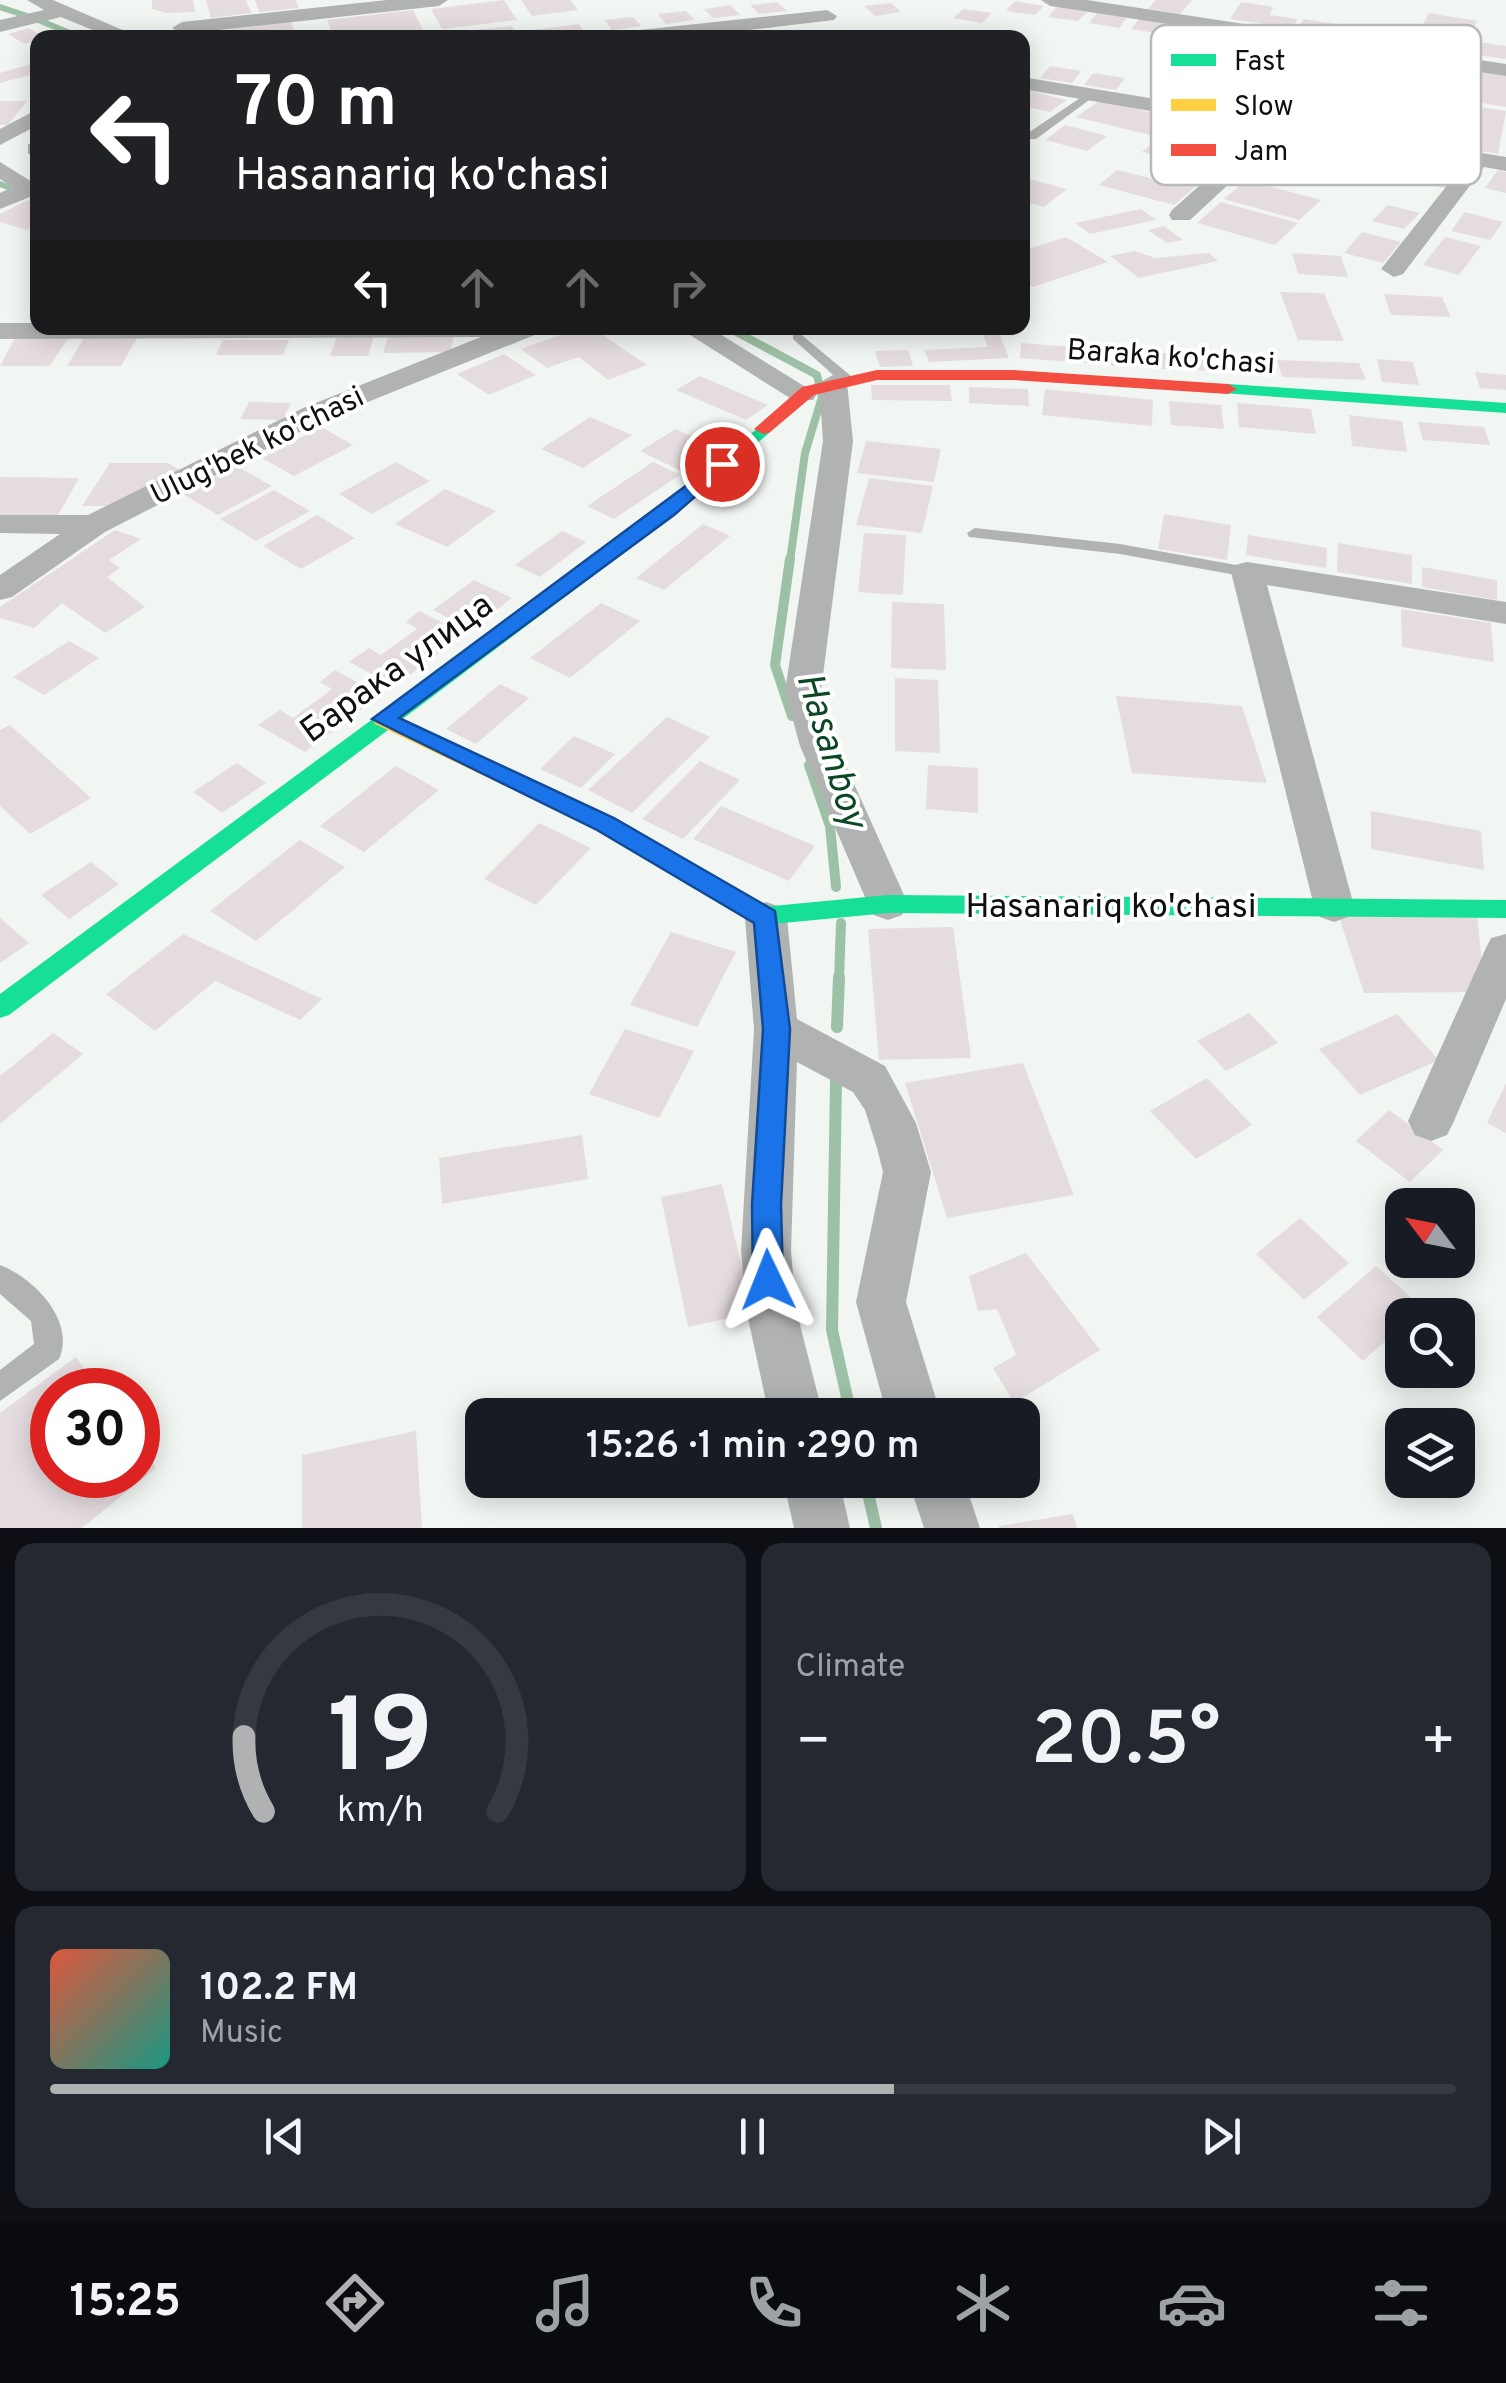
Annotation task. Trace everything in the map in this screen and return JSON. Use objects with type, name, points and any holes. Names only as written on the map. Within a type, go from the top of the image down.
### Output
[{"type":"main road","name":"Baraka ko'chasi","points":[[823,387],[1013,375],[1506,408]]},
{"type":"main road","name":"Барака улица","points":[[0,1008],[667,511],[823,387]]},
{"type":"main road","points":[[383,719],[606,824],[766,918]]},
{"type":"main road","name":"Hasanariq ko'chasi","points":[[766,918],[795,910],[888,904],[1506,909]]},
{"type":"street","points":[[36,0],[113,30]]},
{"type":"street","points":[[177,30],[439,0]]},
{"type":"street","points":[[721,30],[833,21],[809,0]]},
{"type":"street","points":[[1050,0],[1131,6],[1242,25]]},
{"type":"street","points":[[0,26],[62,11]]},
{"type":"street","points":[[1481,66],[1506,70]]},
{"type":"street","points":[[1030,84],[1151,104]]},
{"type":"street","points":[[0,138],[30,121]]},
{"type":"street","points":[[0,152],[30,150]]},
{"type":"street","points":[[1481,159],[1506,164]]},
{"type":"street","points":[[0,169],[25,185],[22,192],[0,202]]},
{"type":"street","points":[[1181,215],[1214,185]]},
{"type":"street","points":[[1394,269],[1459,185]]},
{"type":"street","points":[[0,330],[30,330]]},
{"type":"street","name":"Ulug'bek ko'chasi","points":[[0,590],[94,524],[313,414],[509,335]]},
{"type":"street","points":[[708,335],[823,387],[838,442],[804,691],[808,719],[879,873],[888,904]]},
{"type":"street","points":[[0,524],[94,524]]},
{"type":"street","points":[[1334,906],[1247,572],[1506,613]]},
{"type":"street","points":[[766,918],[776,1029],[766,1251],[771,1308],[792,1398]]},
{"type":"street","points":[[1431,1121],[1506,950]]},
{"type":"street","points":[[776,1029],[869,1079],[878,1088],[904,1158],[907,1172],[881,1302],[909,1398]]},
{"type":"street","points":[[815,1498],[822,1528]]},
{"type":"street","points":[[942,1498],[952,1528]]},
{"type":"lane","points":[[1032,136],[1092,94]]},
{"type":"lane","points":[[798,336],[823,387]]},
{"type":"lane","points":[[975,533],[1120,548],[1247,572]]},
{"type":"lane","points":[[0,1277],[44,1315],[48,1350],[0,1387]]},
{"type":"building","points":[[152,0],[193,0],[195,12],[166,13],[152,9]]},
{"type":"building","points":[[206,0],[246,0],[251,13],[211,18]]},
{"type":"building","points":[[255,0],[296,0],[299,8],[259,12]]},
{"type":"building","points":[[504,0],[517,20],[442,29],[431,9]]},
{"type":"building","points":[[521,0],[570,0],[578,10],[532,16]]},
{"type":"building","points":[[1156,0],[1192,0],[1180,14],[1148,9]]},
{"type":"building","points":[[1015,1],[1044,6],[1035,15],[1006,11]]},
{"type":"building","points":[[777,2],[787,11],[759,14],[750,5]]},
{"type":"building","points":[[1241,2],[1273,7],[1270,15],[1298,19],[1294,25],[1271,25],[1230,19]]},
{"type":"building","points":[[891,3],[901,12],[875,16],[864,6]]},
{"type":"building","points":[[731,5],[740,15],[713,18],[704,9]]},
{"type":"building","points":[[1057,7],[1087,12],[1078,21],[1048,17]]},
{"type":"building","points":[[963,9],[992,13],[982,23],[953,18]]},
{"type":"building","points":[[413,10],[423,30],[331,30],[327,20]]},
{"type":"building","points":[[686,11],[695,20],[666,24],[658,14]]},
{"type":"building","points":[[1097,13],[1127,18],[1119,28],[1089,23]]},
{"type":"building","points":[[1429,13],[1477,21],[1475,25],[1422,25]]},
{"type":"building","points":[[633,17],[641,26],[612,30],[605,20]]},
{"type":"building","points":[[1139,19],[1169,24],[1151,25],[1151,32],[1131,29]]},
{"type":"building","points":[[1303,19],[1344,25],[1300,25]]},
{"type":"building","points":[[291,22],[294,30],[225,30]]},
{"type":"building","points":[[579,24],[583,30],[532,30]]},
{"type":"building","points":[[512,26],[515,30],[476,30]]},
{"type":"building","points":[[32,30],[30,42],[24,44],[8,34]]},
{"type":"building","points":[[1481,42],[1506,46],[1506,59],[1481,56]]},
{"type":"building","points":[[30,64],[30,75],[0,83],[0,73]]},
{"type":"building","points":[[1050,66],[1081,71],[1072,83],[1040,78]]},
{"type":"building","points":[[1481,69],[1506,73],[1506,107],[1481,103]]},
{"type":"building","points":[[1093,73],[1125,78],[1116,90],[1084,85]]},
{"type":"building","points":[[1030,92],[1067,100],[1050,112],[1030,108]]},
{"type":"building","points":[[1101,100],[1151,112],[1151,134],[1150,135],[1076,117]]},
{"type":"building","points":[[0,101],[27,101],[8,125],[0,125]]},
{"type":"building","points":[[1481,107],[1506,111],[1498,154],[1481,151]]},
{"type":"building","points":[[1065,125],[1107,136],[1087,151],[1045,140]]},
{"type":"building","points":[[1117,170],[1151,178],[1151,185],[1197,185],[1174,205],[1099,185]]},
{"type":"building","points":[[1498,170],[1506,172],[1506,193],[1485,188]]},
{"type":"building","points":[[1030,179],[1067,189],[1044,207],[1030,203]]},
{"type":"building","points":[[1240,185],[1265,185],[1321,200],[1299,220],[1224,199]]},
{"type":"building","points":[[30,199],[30,228],[26,230],[0,222],[0,214]]},
{"type":"building","points":[[1221,202],[1298,223],[1275,245],[1197,223]]},
{"type":"building","points":[[1388,205],[1420,213],[1404,229],[1372,221]]},
{"type":"building","points":[[1141,209],[1156,220],[1090,234],[1075,223]]},
{"type":"building","points":[[1465,212],[1503,222],[1490,240],[1451,231]]},
{"type":"building","points":[[1164,226],[1183,240],[1167,243],[1148,230]]},
{"type":"building","points":[[1362,232],[1401,242],[1383,263],[1344,253]]},
{"type":"building","points":[[1066,237],[1108,262],[1033,287],[1030,248]]},
{"type":"building","points":[[1445,237],[1481,246],[1459,275],[1423,265]]},
{"type":"building","points":[[1135,251],[1155,258],[1209,253],[1218,261],[1139,278],[1110,256]]},
{"type":"building","points":[[1292,253],[1341,256],[1348,277],[1298,274]]},
{"type":"building","points":[[1280,292],[1324,293],[1344,341],[1298,340]]},
{"type":"building","points":[[1384,294],[1442,297],[1451,317],[1391,315]]},
{"type":"building","points":[[560,335],[602,335],[647,365],[608,380],[579,357],[547,368],[521,349]]},
{"type":"building","points":[[983,335],[1000,335],[1009,358],[929,362],[924,350],[988,347]]},
{"type":"building","points":[[337,336],[374,336],[368,356],[330,356]]},
{"type":"building","points":[[454,336],[450,352],[383,353],[388,337]]},
{"type":"building","points":[[15,338],[68,338],[50,366],[0,366]]},
{"type":"building","points":[[84,338],[137,338],[121,366],[67,366]]},
{"type":"building","points":[[223,340],[289,340],[283,355],[216,355]]},
{"type":"building","points":[[1021,343],[1098,349],[1099,364],[1020,358]]},
{"type":"building","points":[[1103,349],[1181,354],[1183,370],[1104,365]]},
{"type":"building","points":[[908,350],[913,366],[880,367],[875,351]]},
{"type":"building","points":[[504,354],[536,375],[489,395],[457,374]]},
{"type":"building","points":[[1190,354],[1269,359],[1272,375],[1192,370]]},
{"type":"building","points":[[1377,359],[1413,362],[1419,385],[1382,382]]},
{"type":"building","points":[[1277,360],[1359,363],[1366,380],[1282,377]]},
{"type":"building","points":[[1475,372],[1506,375],[1506,390],[1480,388]]},
{"type":"building","points":[[700,376],[768,405],[746,420],[676,390]]},
{"type":"building","points":[[871,385],[950,385],[952,401],[872,400]]},
{"type":"building","points":[[969,387],[1028,389],[1029,406],[969,403]]},
{"type":"building","points":[[1045,389],[1153,400],[1152,426],[1042,415]]},
{"type":"building","points":[[1169,401],[1221,405],[1224,429],[1171,425]]},
{"type":"building","points":[[249,402],[291,403],[282,420],[240,419]]},
{"type":"building","points":[[1237,403],[1311,409],[1316,434],[1239,427]]},
{"type":"building","points":[[1349,415],[1402,421],[1407,452],[1352,446]]},
{"type":"building","points":[[590,417],[632,435],[583,468],[541,449]]},
{"type":"building","points":[[1418,422],[1484,427],[1490,445],[1423,440]]},
{"type":"building","points":[[321,427],[353,445],[294,476],[262,458]]},
{"type":"building","points":[[676,429],[717,448],[681,471],[640,451]]},
{"type":"building","points":[[866,441],[941,449],[934,482],[857,473]]},
{"type":"building","points":[[396,462],[430,481],[372,514],[339,494]]},
{"type":"building","points":[[653,462],[680,475],[614,519],[587,506]]},
{"type":"building","points":[[110,463],[168,463],[181,471],[109,506],[82,506]]},
{"type":"building","points":[[236,466],[272,486],[218,515],[183,494]]},
{"type":"building","points":[[0,477],[79,478],[57,517],[0,515]]},
{"type":"building","points":[[869,478],[933,486],[922,533],[856,525]]},
{"type":"building","points":[[445,489],[496,511],[447,547],[395,524]]},
{"type":"building","points":[[274,490],[310,511],[256,541],[220,519]]},
{"type":"building","points":[[1164,514],[1231,525],[1227,560],[1158,549]]},
{"type":"building","points":[[317,515],[355,538],[301,569],[263,546]]},
{"type":"building","points":[[703,524],[730,536],[664,590],[636,578]]},
{"type":"building","points":[[115,530],[141,539],[109,560],[120,568],[107,577],[145,607],[105,633],[62,603],[34,628],[0,618],[0,607]]},
{"type":"building","points":[[562,531],[586,542],[540,577],[515,565]]},
{"type":"building","points":[[864,533],[906,535],[903,595],[858,592]]},
{"type":"building","points":[[1248,535],[1327,548],[1326,568],[1246,555]]},
{"type":"building","points":[[1338,543],[1412,555],[1412,584],[1337,572]]},
{"type":"building","points":[[1422,567],[1497,580],[1497,600],[1422,587]]},
{"type":"building","points":[[474,580],[512,598],[471,630],[433,610]]},
{"type":"building","points":[[892,602],[944,604],[946,670],[891,668]]},
{"type":"building","points":[[601,603],[640,621],[570,678],[530,658]]},
{"type":"building","points":[[1401,609],[1491,623],[1494,662],[1402,647]]},
{"type":"building","points":[[419,611],[465,634],[395,686],[349,662],[369,648],[381,655],[417,629],[406,622]]},
{"type":"building","points":[[69,641],[99,658],[44,695],[13,677]]},
{"type":"building","points":[[335,670],[381,695],[305,752],[258,725],[280,710],[293,718],[332,689],[320,682]]},
{"type":"building","points":[[895,678],[938,680],[940,753],[895,751]]},
{"type":"building","points":[[500,684],[529,698],[476,744],[446,729]]},
{"type":"building","points":[[1116,696],[1242,706],[1267,783],[1132,773]]},
{"type":"building","points":[[667,717],[710,737],[632,813],[588,790]]},
{"type":"building","points":[[10,725],[91,798],[30,834],[0,806],[0,730]]},
{"type":"building","points":[[574,736],[615,754],[581,788],[540,769]]},
{"type":"building","points":[[700,761],[740,780],[683,839],[642,819]]},
{"type":"building","points":[[237,763],[266,783],[222,813],[193,792]]},
{"type":"building","points":[[928,765],[978,768],[978,813],[926,809]]},
{"type":"building","points":[[396,766],[439,790],[364,852],[320,826]]},
{"type":"building","points":[[721,806],[815,846],[789,881],[693,839]]},
{"type":"building","points":[[1371,811],[1481,831],[1484,870],[1371,849]]},
{"type":"building","points":[[539,823],[591,848],[536,905],[484,879]]},
{"type":"building","points":[[300,840],[345,867],[256,941],[210,911]]},
{"type":"building","points":[[91,862],[119,884],[69,919],[41,895]]},
{"type":"building","points":[[1338,914],[1477,915],[1485,992],[1364,993]]},
{"type":"building","points":[[0,918],[29,943],[0,963]]},
{"type":"building","points":[[953,927],[971,1058],[879,1060],[868,929]]},
{"type":"building","points":[[671,932],[736,952],[697,1027],[630,1005]]},
{"type":"building","points":[[183,934],[322,999],[300,1020],[215,981],[155,1031],[106,994]]},
{"type":"building","points":[[1249,1013],[1278,1043],[1226,1071],[1197,1041]]},
{"type":"building","points":[[1397,1014],[1439,1060],[1360,1095],[1319,1049]]},
{"type":"building","points":[[625,1029],[694,1051],[659,1118],[589,1094]]},
{"type":"building","points":[[53,1033],[83,1054],[0,1124],[0,1076]]},
{"type":"building","points":[[1023,1063],[1074,1195],[947,1218],[905,1083]]},
{"type":"building","points":[[1207,1078],[1252,1125],[1196,1159],[1150,1111]]},
{"type":"building","points":[[1506,1083],[1506,1133],[1487,1123]]},
{"type":"building","points":[[1389,1110],[1443,1150],[1410,1182],[1356,1141]]},
{"type":"building","points":[[582,1135],[588,1179],[442,1204],[439,1158]]},
{"type":"building","points":[[722,1184],[753,1313],[688,1327],[661,1197]]},
{"type":"building","points":[[1300,1218],[1349,1263],[1304,1300],[1256,1254]]},
{"type":"building","points":[[1026,1253],[1100,1350],[1022,1398],[1011,1398],[993,1368],[1016,1355],[997,1309],[978,1311],[969,1276]]},
{"type":"building","points":[[1376,1266],[1412,1298],[1385,1298],[1385,1341],[1363,1361],[1317,1317]]},
{"type":"building","points":[[76,1357],[84,1368],[61,1368]]},
{"type":"building","points":[[30,1391],[30,1498],[119,1498],[82,1528],[0,1528],[0,1413]]},
{"type":"building","points":[[416,1431],[422,1528],[302,1528],[302,1455]]},
{"type":"building","points":[[1073,1514],[1077,1528],[999,1528],[999,1526]]},
{"type":"waterway","name":"Hasanboy","points":[[0,7],[30,17]]},
{"type":"waterway","name":"Hasanboy","points":[[36,19],[63,30]]},
{"type":"waterway","name":"Hasanboy","points":[[0,184],[8,187]]},
{"type":"waterway","name":"Hasanboy","points":[[742,335],[817,375],[822,397],[805,453],[790,561]]},
{"type":"waterway","name":"Hasanboy","points":[[790,559],[775,665],[792,716]]},
{"type":"waterway","name":"Hasanboy","points":[[809,765],[830,826],[836,887]]},
{"type":"waterway","name":"Hasanboy","points":[[839,980],[841,923]]},
{"type":"waterway","name":"Hasanboy","points":[[837,1027],[839,977]]},
{"type":"waterway","name":"Hasanboy","points":[[836,1081],[832,1330],[847,1398]]},
{"type":"waterway","name":"Hasanboy","points":[[869,1498],[876,1528]]},
{"type":"traffic: fast","points":[[1228,389],[1506,408]]},
{"type":"traffic: fast","points":[[0,1008],[667,511],[763,429]]},
{"type":"traffic: fast","points":[[762,916],[888,904],[1506,909]]},
{"type":"traffic: slow","points":[[383,719],[606,824],[762,916]]},
{"type":"traffic: jam","points":[[763,429],[808,391],[877,375],[1013,375],[1228,389]]},
{"type":"route","points":[[722,464],[667,511],[383,719],[606,824],[766,918],[776,1029],[767,1205],[768,1280]]}]
